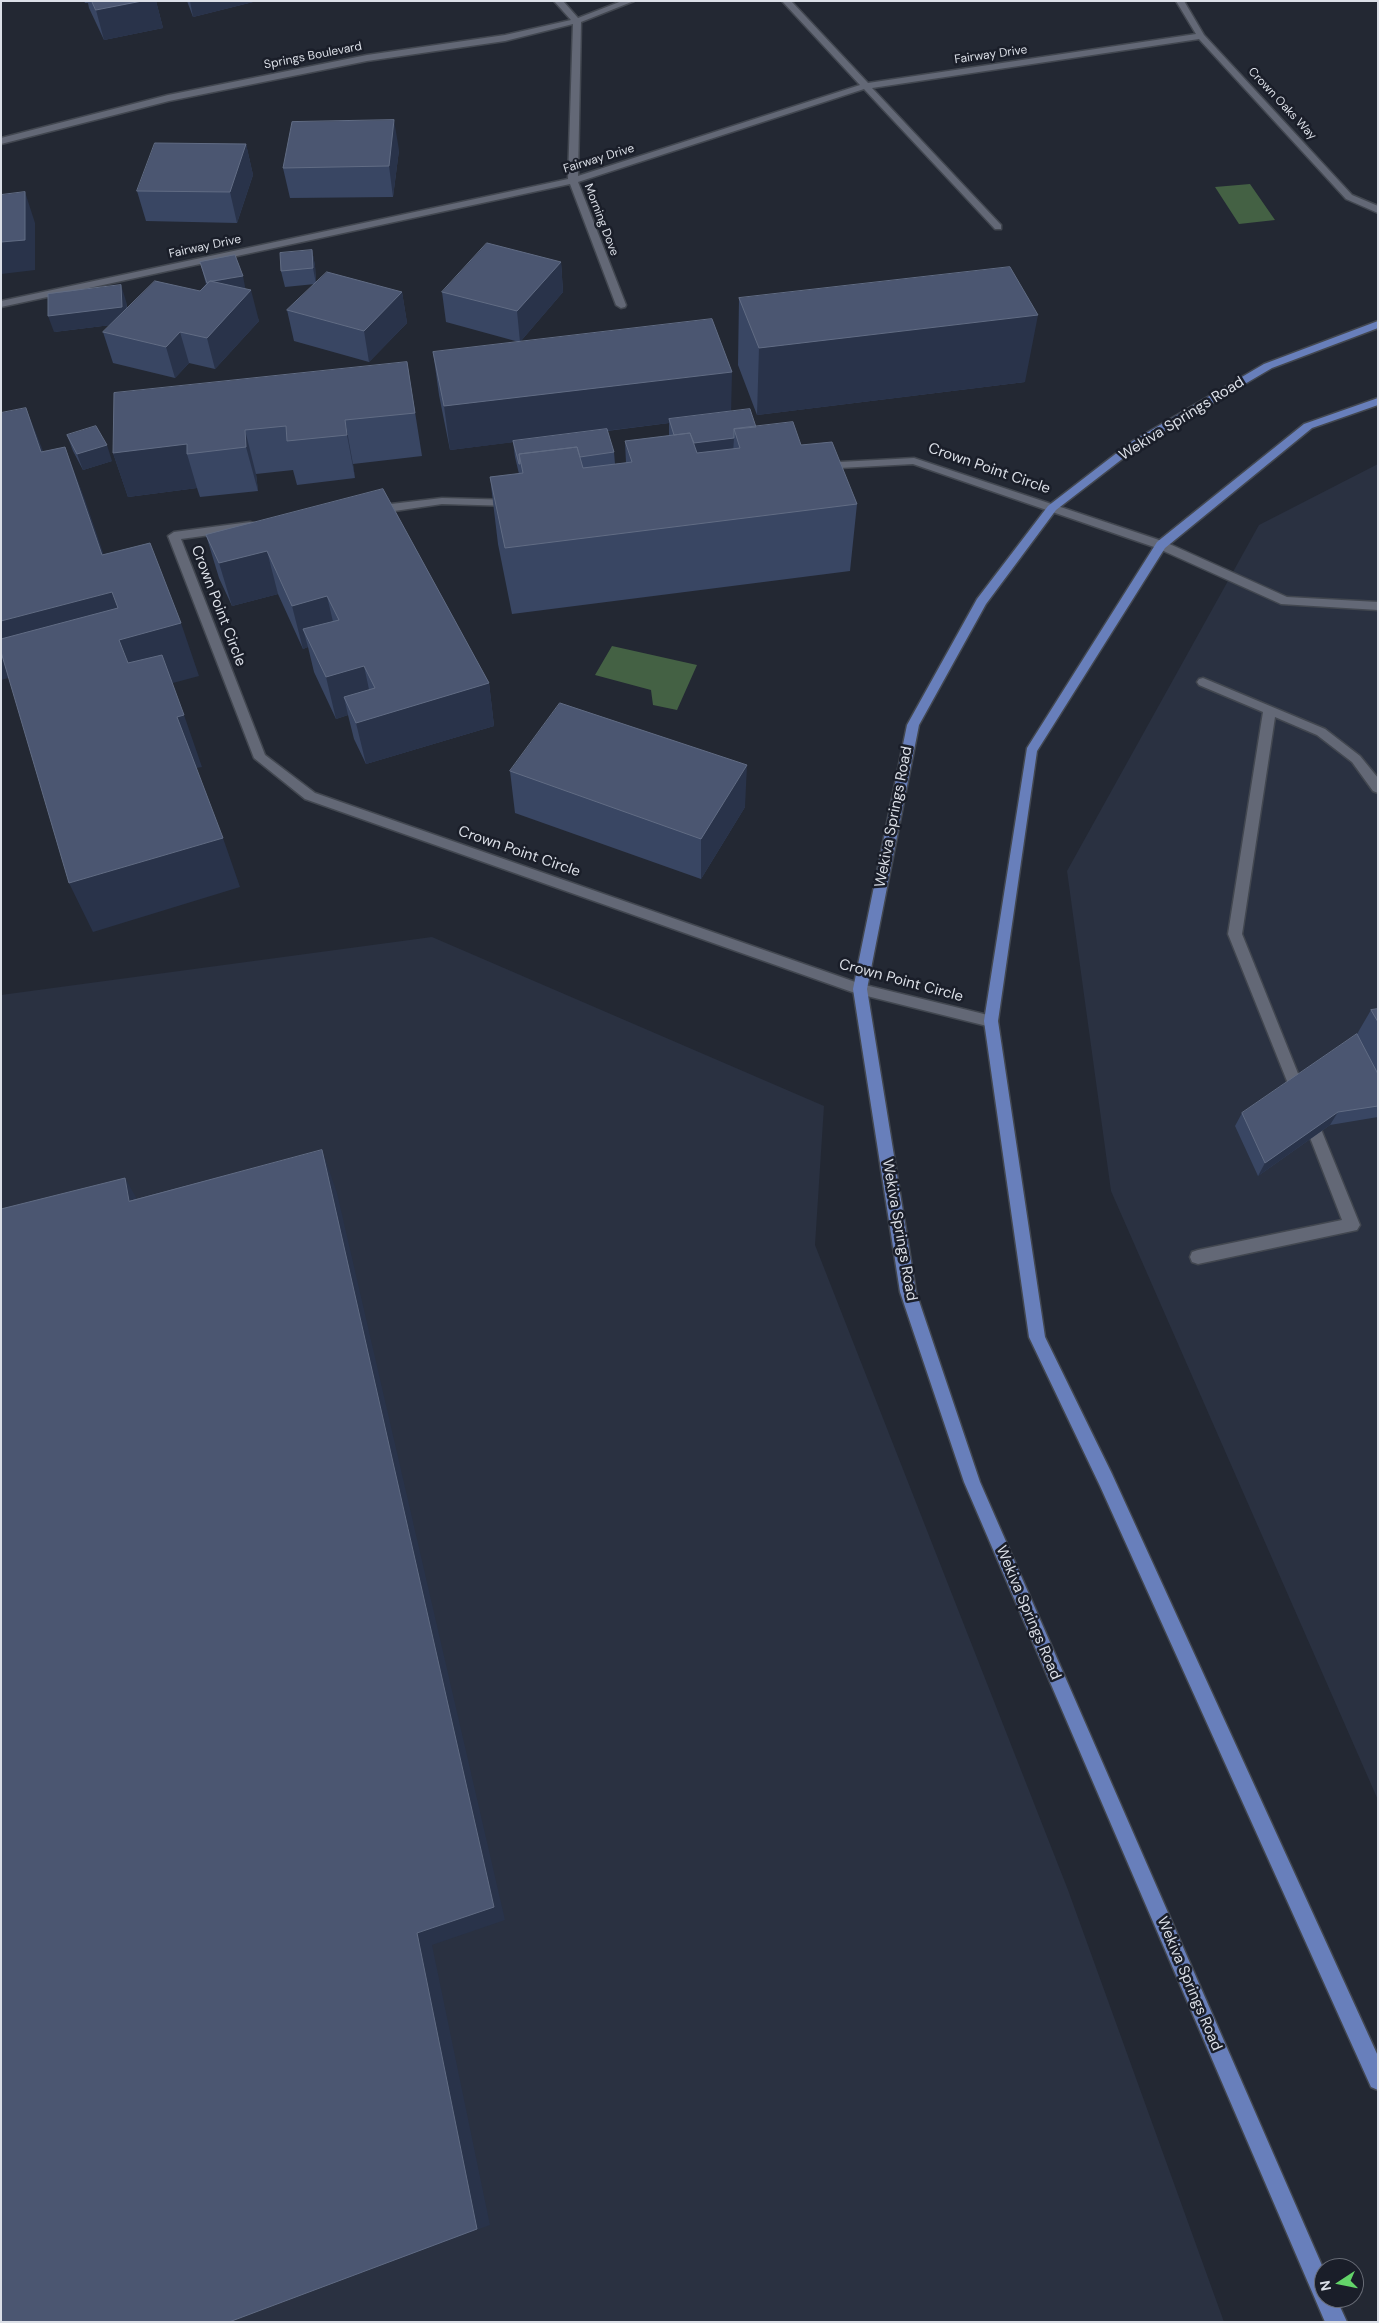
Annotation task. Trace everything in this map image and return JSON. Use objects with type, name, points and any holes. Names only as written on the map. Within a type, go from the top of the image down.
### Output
[{"type":"main road","name":"Wekiva Springs Road","points":[[1314,2271],[972,1482],[908,1292],[860,989],[913,726],[981,602],[1052,508],[1136,444],[1268,366],[1378,324]]},
{"type":"main road","points":[[1378,401],[1308,426],[1161,545],[1031,751],[991,1020],[1037,1337],[1106,1480],[1378,2080]]},
{"type":"main road","name":"Wekiva Springs Road","points":[[1330,2308],[1336,2322]]},
{"type":"street","points":[[558,1],[577,21]]},
{"type":"street","name":"Springs Boulevard","points":[[1,141],[168,98],[367,58],[505,38],[577,21],[630,1]]},
{"type":"street","points":[[786,1],[998,228]]},
{"type":"street","name":"Crown Oaks Way","points":[[1180,1],[1201,36],[1349,197],[1378,210]]},
{"type":"street","name":"Morning Dove","points":[[577,21],[573,181],[621,305]]},
{"type":"street","name":"Fairway Drive","points":[[1,304],[573,181],[865,86],[1201,36]]},
{"type":"street","name":"Crown Point Circle","points":[[810,468],[839,464],[914,461],[1161,545],[1285,600],[1378,606]]},
{"type":"street","points":[[366,511],[442,501],[510,504],[529,502]]},
{"type":"street","name":"Crown Point Circle","points":[[260,525],[174,536],[260,758],[310,796],[860,989],[991,1020]]},
{"type":"street","points":[[1203,682],[1321,732],[1356,759],[1378,788]]},
{"type":"street","points":[[1198,1257],[1352,1225],[1234,934],[1270,710]]},
{"type":"shaded area","points":[[1250,184],[1275,220],[1239,224],[1215,187]]},
{"type":"shaded area","points":[[1378,464],[1378,1800],[1111,1191],[1067,871],[1259,525]]},
{"type":"shaded area","points":[[612,646],[697,665],[677,710],[653,705],[651,690],[595,675]]},
{"type":"shaded area","points":[[432,937],[824,1106],[815,1245],[1068,1890],[1224,2322],[1,2322],[1,995]]},
{"type":"building","points":[[92,1],[142,1],[96,10]]},
{"type":"building","points":[[394,120],[389,166],[283,168],[292,122]]},
{"type":"building","points":[[155,143],[246,144],[230,192],[137,191]]},
{"type":"building","points":[[25,192],[25,240],[1,242],[1,195]]},
{"type":"building","points":[[487,243],[561,262],[517,311],[442,292]]},
{"type":"building","points":[[312,250],[313,268],[281,271],[280,253]]},
{"type":"building","points":[[235,255],[243,276],[207,283],[200,262]]},
{"type":"building","points":[[1010,267],[1038,315],[759,348],[739,298]]},
{"type":"building","points":[[327,272],[402,292],[364,331],[287,310]]},
{"type":"building","points":[[155,281],[200,291],[210,281],[251,290],[207,338],[180,332],[166,347],[103,332]]},
{"type":"building","points":[[121,285],[122,307],[48,316],[48,294]]},
{"type":"building","points":[[712,319],[732,372],[444,406],[433,352]]},
{"type":"building","points":[[407,362],[415,413],[345,420],[347,435],[287,441],[286,426],[245,430],[246,447],[187,454],[187,444],[113,453],[114,393]]},
{"type":"building","points":[[26,408],[41,452],[65,447],[102,555],[150,543],[181,623],[119,640],[128,663],[162,655],[184,715],[177,717],[223,838],[69,883],[1,652],[1,639],[118,608],[112,592],[1,621],[1,413]]},
{"type":"building","points":[[750,409],[756,427],[734,429],[734,438],[694,443],[690,433],[674,435],[669,419]]},
{"type":"building","points":[[793,422],[801,445],[832,442],[857,504],[505,548],[490,477],[523,473],[519,454],[577,447],[583,468],[632,462],[625,441],[690,433],[697,453],[740,448],[734,429]]},
{"type":"building","points":[[96,426],[107,445],[77,454],[67,435]]},
{"type":"building","points":[[607,429],[614,452],[580,457],[577,447],[519,454],[519,464],[513,441]]},
{"type":"building","points":[[383,489],[489,683],[356,723],[344,697],[375,688],[364,666],[326,677],[303,629],[339,620],[327,596],[292,606],[267,551],[219,563],[206,535]]},
{"type":"building","points":[[560,703],[747,765],[701,839],[510,771]]},
{"type":"building","points":[[1378,1009],[1378,1022],[1371,1010]]},
{"type":"building","points":[[1357,1034],[1378,1074],[1378,1106],[1338,1112],[1265,1163],[1242,1113]]},
{"type":"building","points":[[322,1150],[494,1907],[417,1933],[477,2229],[229,2322],[1,2322],[1,1209],[125,1178],[129,1201]]}]
